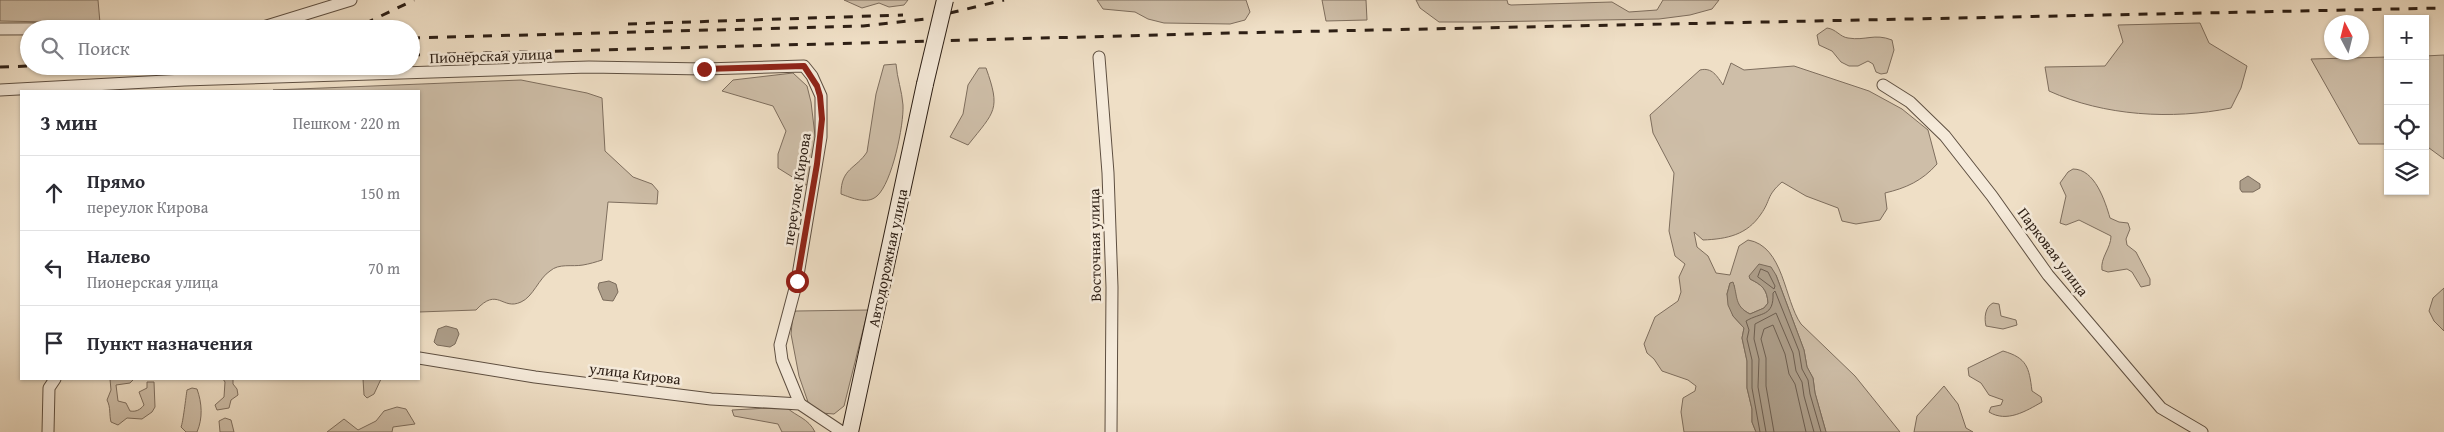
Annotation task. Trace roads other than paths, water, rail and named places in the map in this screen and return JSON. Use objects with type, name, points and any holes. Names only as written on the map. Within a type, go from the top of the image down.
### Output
[{"type":"main road","name":"Автодорожная улица","points":[[850,432],[945,0]]},
{"type":"street","points":[[286,20],[351,0]]},
{"type":"street","points":[[0,28],[20,28]]},
{"type":"street","name":"Восточная улица","points":[[1099,57],[1108,173],[1112,278],[1111,432]]},
{"type":"street","name":"Пионерская улица","points":[[420,75],[579,68],[704,69],[804,66]]},
{"type":"street","name":"переулок Кирова","points":[[800,404],[782,360],[780,346],[798,272],[820,137],[820,96],[812,76],[804,66]]},
{"type":"street","name":"Пионерская улица","points":[[0,90],[107,88],[414,75]]},
{"type":"street","name":"Парковая улица","points":[[1883,85],[1910,102],[1944,136],[1992,196],[2048,274],[2161,408],[2202,432]]},
{"type":"street","name":"улица Кирова","points":[[420,358],[535,377],[711,399],[800,404]]},
{"type":"street","points":[[48,432],[49,388],[54,380]]},
{"type":"street","points":[[800,404],[842,432]]},
{"type":"water","points":[[2248,176],[2260,184],[2260,188],[2253,192],[2242,192],[2240,181]]},
{"type":"water","points":[[1759,264],[1771,267],[1776,275],[1804,350],[1807,367],[1813,378],[1815,393],[1826,432],[1756,432],[1752,422],[1752,409],[1747,388],[1747,361],[1742,338],[1744,328],[1733,316],[1728,305],[1727,294],[1730,283],[1733,282],[1741,308],[1750,314],[1764,308],[1768,303],[1765,291],[1750,279],[1749,276]]},
{"type":"water","points":[[609,281],[616,284],[618,292],[613,301],[603,300],[598,288],[599,283]]},
{"type":"water","points":[[446,326],[457,329],[459,334],[455,344],[450,347],[437,345],[434,342],[438,329]]},
{"type":"railway","points":[[372,20],[414,0]]},
{"type":"railway","points":[[420,38],[863,26],[925,19],[1004,0]]},
{"type":"railway","points":[[420,55],[1231,33],[2444,8]]},
{"type":"railway","points":[[628,24],[903,15]]},
{"type":"railway","points":[[0,67],[20,66]]}]
